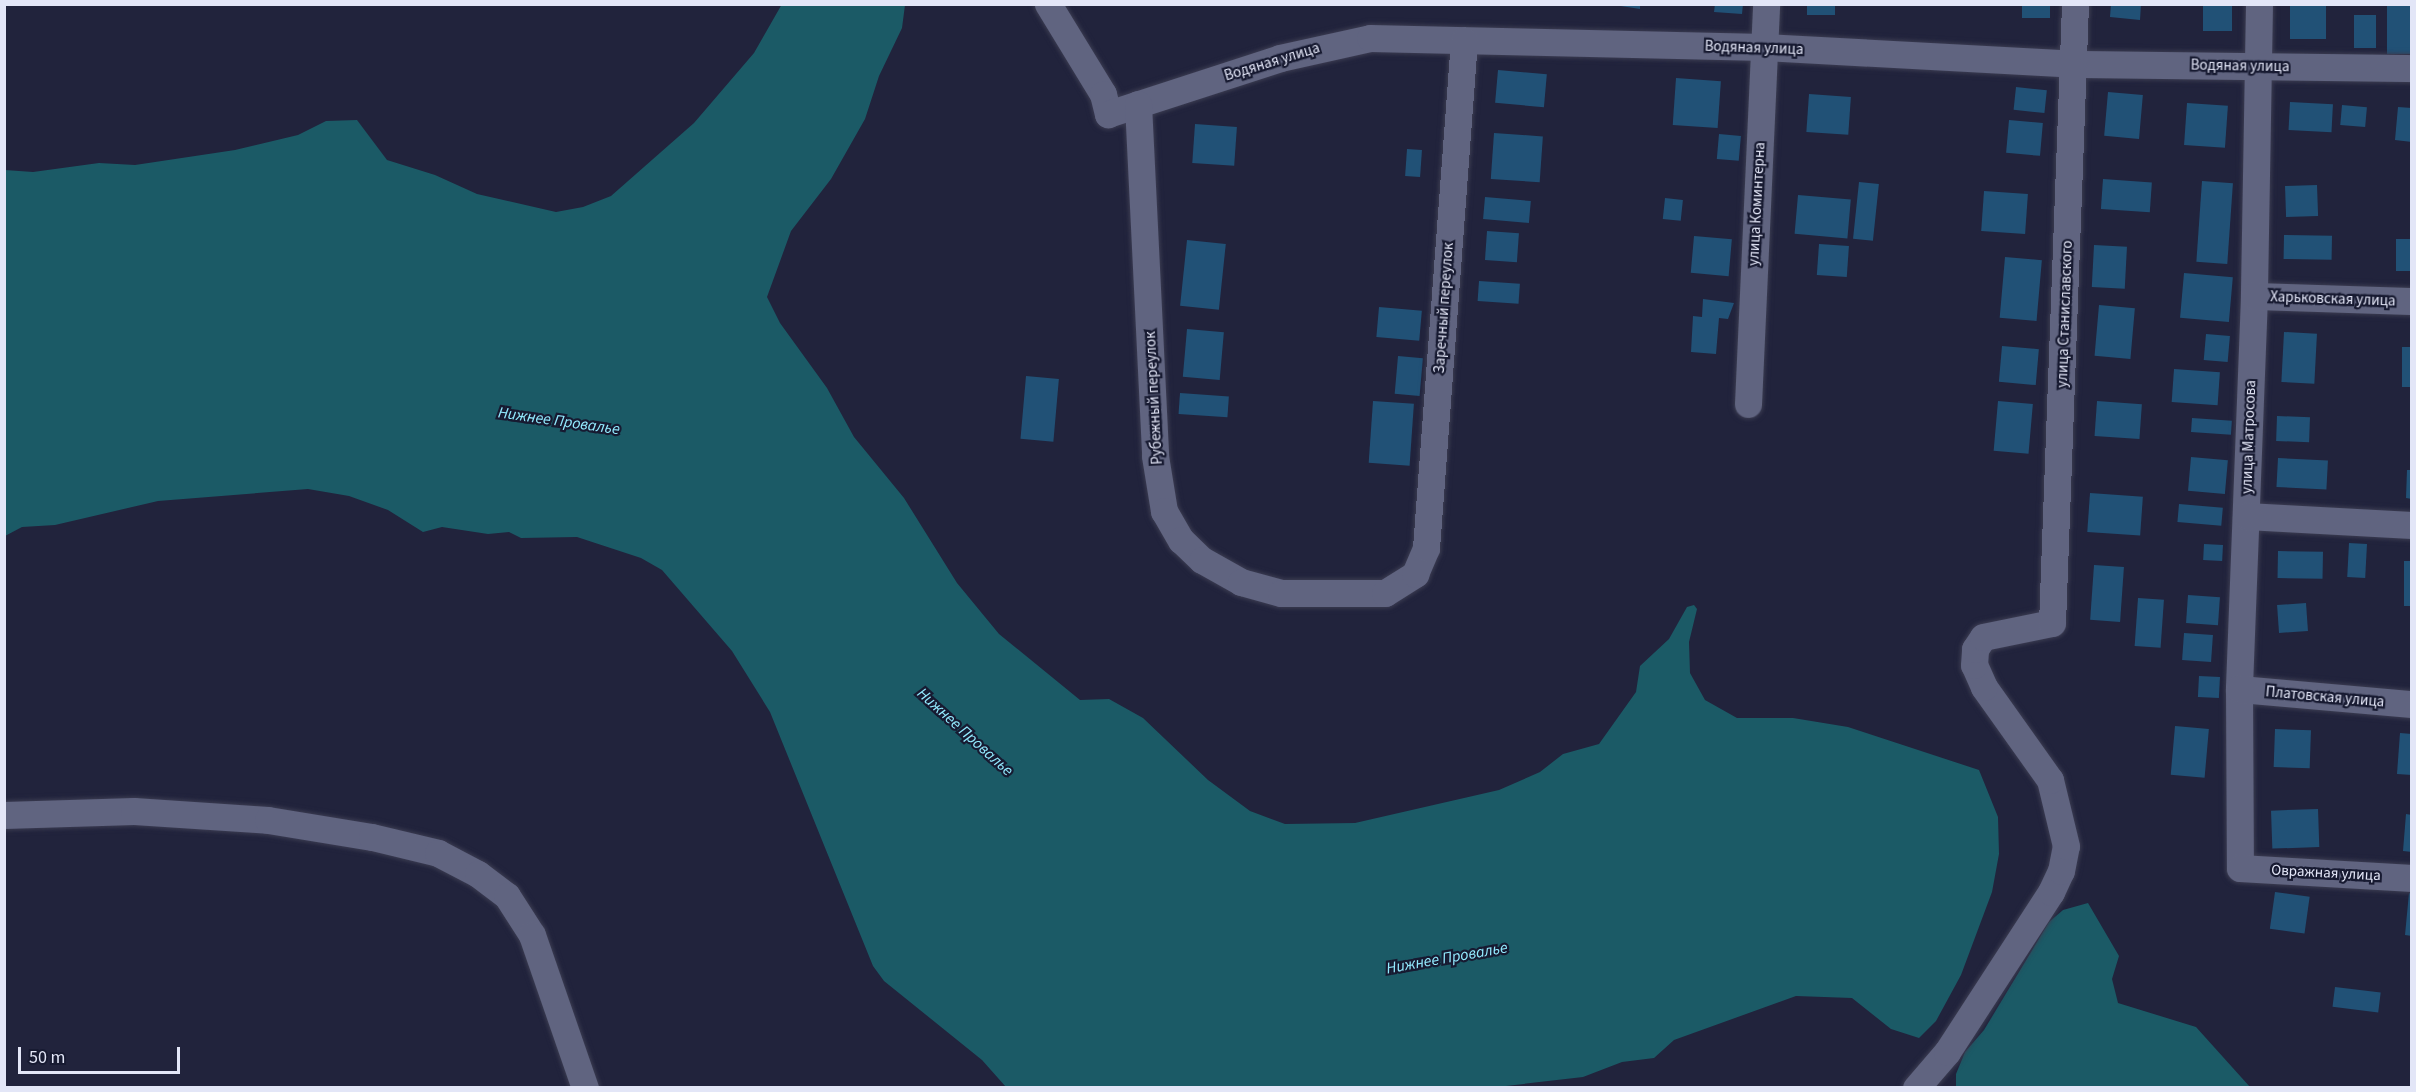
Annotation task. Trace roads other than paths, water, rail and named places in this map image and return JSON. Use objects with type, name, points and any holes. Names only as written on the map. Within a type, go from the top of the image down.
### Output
[{"type":"street","name":"Водяная улица","points":[[1048,4],[1103,94],[1108,114],[1331,44],[1370,38],[1764,47],[2074,64],[2412,68]]},
{"type":"street","name":"улица Коминтерна","points":[[1748,404],[1766,4]]},
{"type":"street","name":"улица Станиславского","points":[[1916,1088],[1947,1053],[2061,871],[2066,846],[2050,780],[1984,687],[1974,665],[1975,649],[1983,637],[2052,623],[2075,4]]},
{"type":"street","name":"улица Матросова","points":[[2240,868],[2239,689],[2254,296],[2259,4]]},
{"type":"street","name":"Заречный переулок","points":[[1415,574],[1426,548],[1464,40]]},
{"type":"street","name":"Рубежный переулок","points":[[1138,104],[1155,456],[1164,511],[1182,540],[1202,560],[1241,582],[1281,593],[1385,593],[1415,574]]},
{"type":"street","name":"Харьковская улица","points":[[2254,296],[2412,301]]},
{"type":"street","points":[[2246,516],[2412,525]]},
{"type":"street","name":"Платовская улица","points":[[2239,689],[2412,704]]},
{"type":"street","points":[[4,815],[134,812],[268,820],[372,837],[438,853],[478,874],[507,896],[532,935],[585,1088]]},
{"type":"street","name":"Овражная улица","points":[[2240,868],[2412,878]]},
{"type":"water","name":"Нижнее Провалье","points":[[782,4],[905,5],[902,28],[879,76],[865,119],[831,179],[791,231],[767,297],[780,323],[827,388],[854,437],[904,498],[957,583],[999,634],[1080,700],[1109,699],[1143,718],[1208,780],[1250,811],[1285,824],[1355,823],[1499,790],[1540,772],[1563,754],[1599,744],[1636,692],[1640,666],[1669,639],[1687,607],[1694,605],[1697,609],[1689,642],[1690,673],[1705,700],[1737,718],[1793,718],[1848,727],[1979,770],[1998,817],[1999,854],[1992,892],[1961,975],[1936,1021],[1919,1038],[1891,1029],[1852,998],[1796,996],[1674,1040],[1654,1058],[1622,1062],[1583,1077],[1497,1087],[1006,1087],[982,1060],[884,981],[873,966],[770,712],[732,651],[662,570],[641,558],[577,537],[521,538],[509,532],[488,534],[442,527],[423,532],[388,510],[349,496],[308,489],[158,501],[55,525],[22,527],[5,536],[5,170],[33,172],[99,163],[135,165],[235,150],[298,135],[326,121],[357,120],[387,160],[435,175],[477,194],[556,212],[583,207],[611,196],[694,123],[754,53]]},
{"type":"water","points":[[2088,903],[2119,956],[2112,979],[2118,1003],[2196,1027],[2250,1087],[1956,1087],[1956,1074],[1965,1052],[1984,1030],[2049,922],[2063,910]]}]
